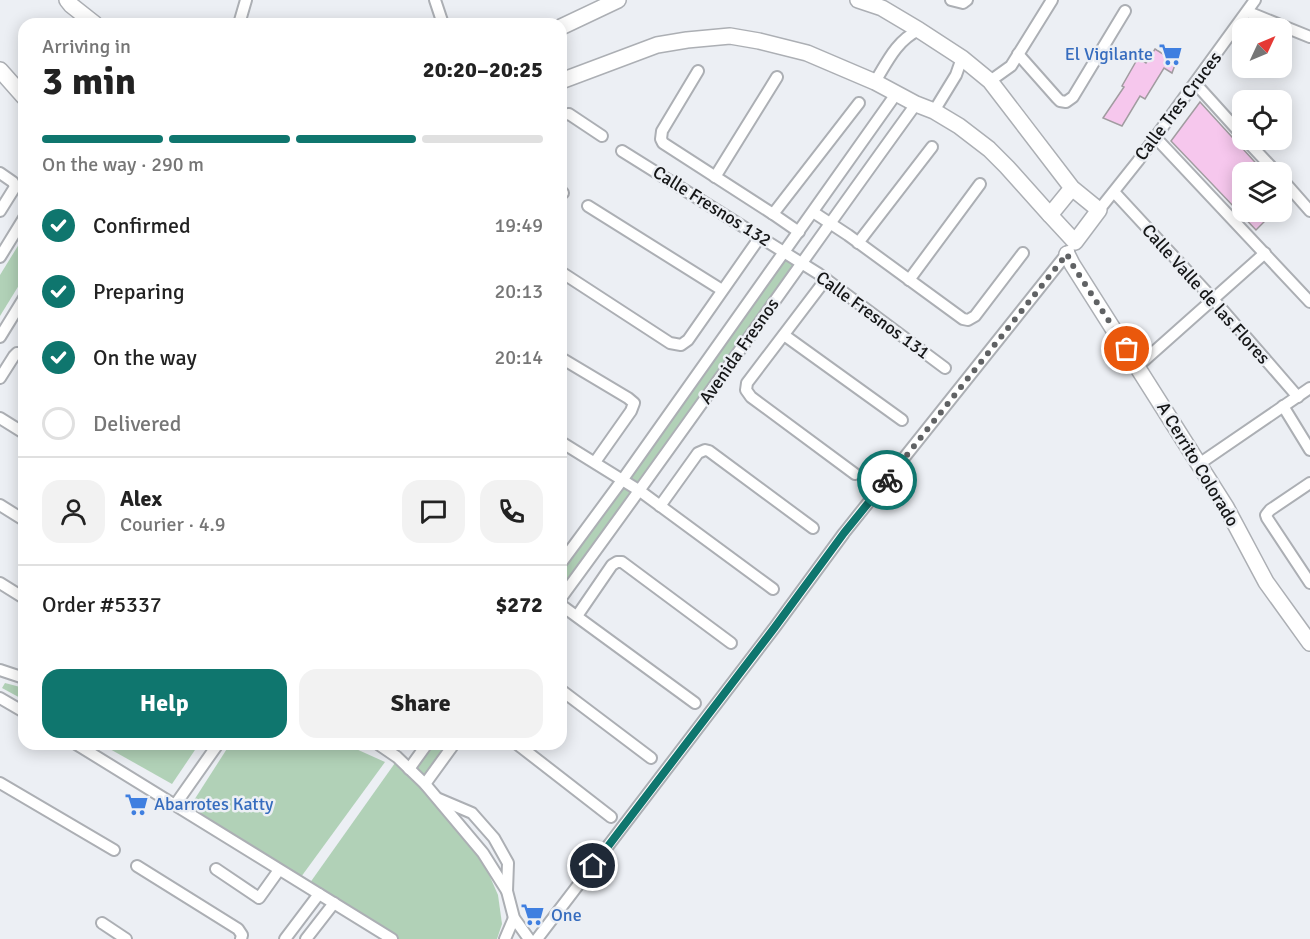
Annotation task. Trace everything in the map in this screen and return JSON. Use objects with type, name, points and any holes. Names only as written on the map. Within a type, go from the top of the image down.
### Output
[{"type":"main road","points":[[67,0],[87,18]]},
{"type":"main road","points":[[567,24],[618,0]]},
{"type":"main road","points":[[858,0],[885,4],[962,58],[990,81],[1072,188],[1099,210],[1071,248]]},
{"type":"main road","name":"A Cerrito Colorado","points":[[567,79],[657,45],[730,36],[807,53],[875,82],[960,126],[989,149],[1050,215],[1071,248],[1072,264],[1226,507],[1266,582],[1310,643]]},
{"type":"main road","points":[[0,70],[18,90]]},
{"type":"main road","points":[[1050,215],[1072,188]]},
{"type":"street","points":[[241,18],[246,0]]},
{"type":"street","points":[[951,0],[963,3],[967,0]]},
{"type":"street","points":[[990,81],[1011,66],[1052,0]]},
{"type":"street","name":"Calle Tres Cruces","points":[[1099,210],[1255,0]]},
{"type":"street","points":[[436,1],[441,18]]},
{"type":"street","points":[[1018,54],[1057,98],[1066,102],[1073,97],[1125,11]]},
{"type":"street","points":[[1248,12],[1310,38]]},
{"type":"street","points":[[875,82],[900,44],[909,34],[919,30]]},
{"type":"street","points":[[934,111],[956,75],[962,58]]},
{"type":"street","points":[[698,70],[662,131],[661,139],[666,145],[799,232]]},
{"type":"street","points":[[715,177],[777,77]]},
{"type":"street","points":[[1195,83],[1232,124]]},
{"type":"street","name":"Avenida Fresnos","points":[[567,555],[896,94]]},
{"type":"street","points":[[773,214],[858,103]]},
{"type":"street","name":"Avenida Fresnos","points":[[567,590],[916,104]]},
{"type":"street","points":[[567,114],[602,136]]},
{"type":"street","points":[[1155,137],[1310,302]]},
{"type":"street","points":[[858,243],[932,147]]},
{"type":"street","points":[[1255,150],[1267,162]]},
{"type":"street","name":"Calle Fresnos 132","points":[[622,151],[801,262]]},
{"type":"street","points":[[0,173],[13,182],[15,187],[0,211]]},
{"type":"street","points":[[909,280],[980,184]]},
{"type":"street","points":[[1292,191],[1310,211]]},
{"type":"street","name":"Calle Valle de las Flores","points":[[1114,192],[1213,299],[1298,397]]},
{"type":"street","points":[[588,206],[722,290]]},
{"type":"street","points":[[813,212],[958,317],[968,320],[975,316],[1023,253]]},
{"type":"street","points":[[0,257],[18,228]]},
{"type":"street","points":[[567,276],[670,343],[681,345],[688,340],[760,237]]},
{"type":"street","points":[[537,939],[844,533],[1071,248]]},
{"type":"street","points":[[1138,366],[1265,253]]},
{"type":"street","name":"Calle Fresnos 131","points":[[801,262],[945,368]]},
{"type":"street","points":[[826,279],[747,383],[746,390],[748,394],[855,474]]},
{"type":"street","points":[[0,337],[18,308]]},
{"type":"street","points":[[784,335],[902,420]]},
{"type":"street","points":[[0,378],[11,359],[18,355]]},
{"type":"street","points":[[567,362],[628,398],[634,404],[595,462]]},
{"type":"street","points":[[1199,464],[1310,388]]},
{"type":"street","points":[[1283,406],[1310,450]]},
{"type":"street","points":[[0,418],[18,429]]},
{"type":"street","points":[[567,446],[623,479],[773,589]]},
{"type":"street","points":[[660,506],[698,453],[705,450],[813,528]]},
{"type":"street","points":[[1310,483],[1266,515],[1310,583]]},
{"type":"street","points":[[0,505],[18,516]]},
{"type":"street","points":[[577,616],[612,565],[622,562],[731,643]]},
{"type":"street","points":[[0,583],[18,594]]},
{"type":"street","points":[[567,609],[695,703]]},
{"type":"street","points":[[0,670],[18,676]]},
{"type":"street","points":[[567,695],[651,758]]},
{"type":"street","points":[[0,698],[18,708]]},
{"type":"street","points":[[86,750],[392,939]]},
{"type":"street","points":[[175,805],[214,750]]},
{"type":"street","points":[[387,750],[397,757],[437,798],[483,853],[507,891]]},
{"type":"street","points":[[409,769],[423,750]]},
{"type":"street","points":[[425,784],[450,750]]},
{"type":"street","points":[[524,750],[611,817]]},
{"type":"street","points":[[0,783],[114,850]]},
{"type":"street","points":[[437,798],[472,813],[494,838],[508,863],[507,891],[514,918],[529,939]]},
{"type":"street","points":[[137,866],[238,930],[242,935],[241,939]]},
{"type":"street","points":[[216,869],[259,898],[279,870]]},
{"type":"street","points":[[285,939],[319,894]]},
{"type":"street","points":[[306,939],[334,903]]},
{"type":"street","points":[[505,939],[514,918]]},
{"type":"street","points":[[102,923],[126,939]]},
{"type":"green space","points":[[18,246],[18,287],[0,316],[0,275]]},
{"type":"green space","points":[[784,252],[801,262],[567,590],[567,555]]},
{"type":"green space","points":[[5,683],[18,686],[18,697],[2,688]]},
{"type":"green space","points":[[112,750],[195,750],[172,784]]},
{"type":"green space","points":[[226,750],[358,750],[385,762],[301,877],[189,808]]},
{"type":"green space","points":[[423,750],[450,750],[425,784],[409,769]]},
{"type":"green space","points":[[395,763],[409,774],[480,854],[498,895],[502,924],[497,939],[396,939],[307,887]]},
{"type":"building","points":[[1155,49],[1176,62],[1172,73],[1164,68],[1145,99],[1140,96],[1122,126],[1103,118],[1124,87],[1122,86],[1138,58],[1146,63]]},
{"type":"building","points":[[1200,102],[1232,137],[1232,150],[1244,150],[1255,162],[1232,162],[1232,205],[1171,141]]},
{"type":"building","points":[[1248,222],[1264,222],[1256,230]]},
{"type":"way so far","points":[[887,480],[1067,254],[1127,349]]},
{"type":"place","name":"El Vigilante","points":[[1171,54]]},
{"type":"place","name":"Abarrotes Katty","points":[[136,804]]},
{"type":"place","name":"One","points":[[533,915]]},
{"type":"route","points":[[593,866],[844,533],[887,480]]}]
